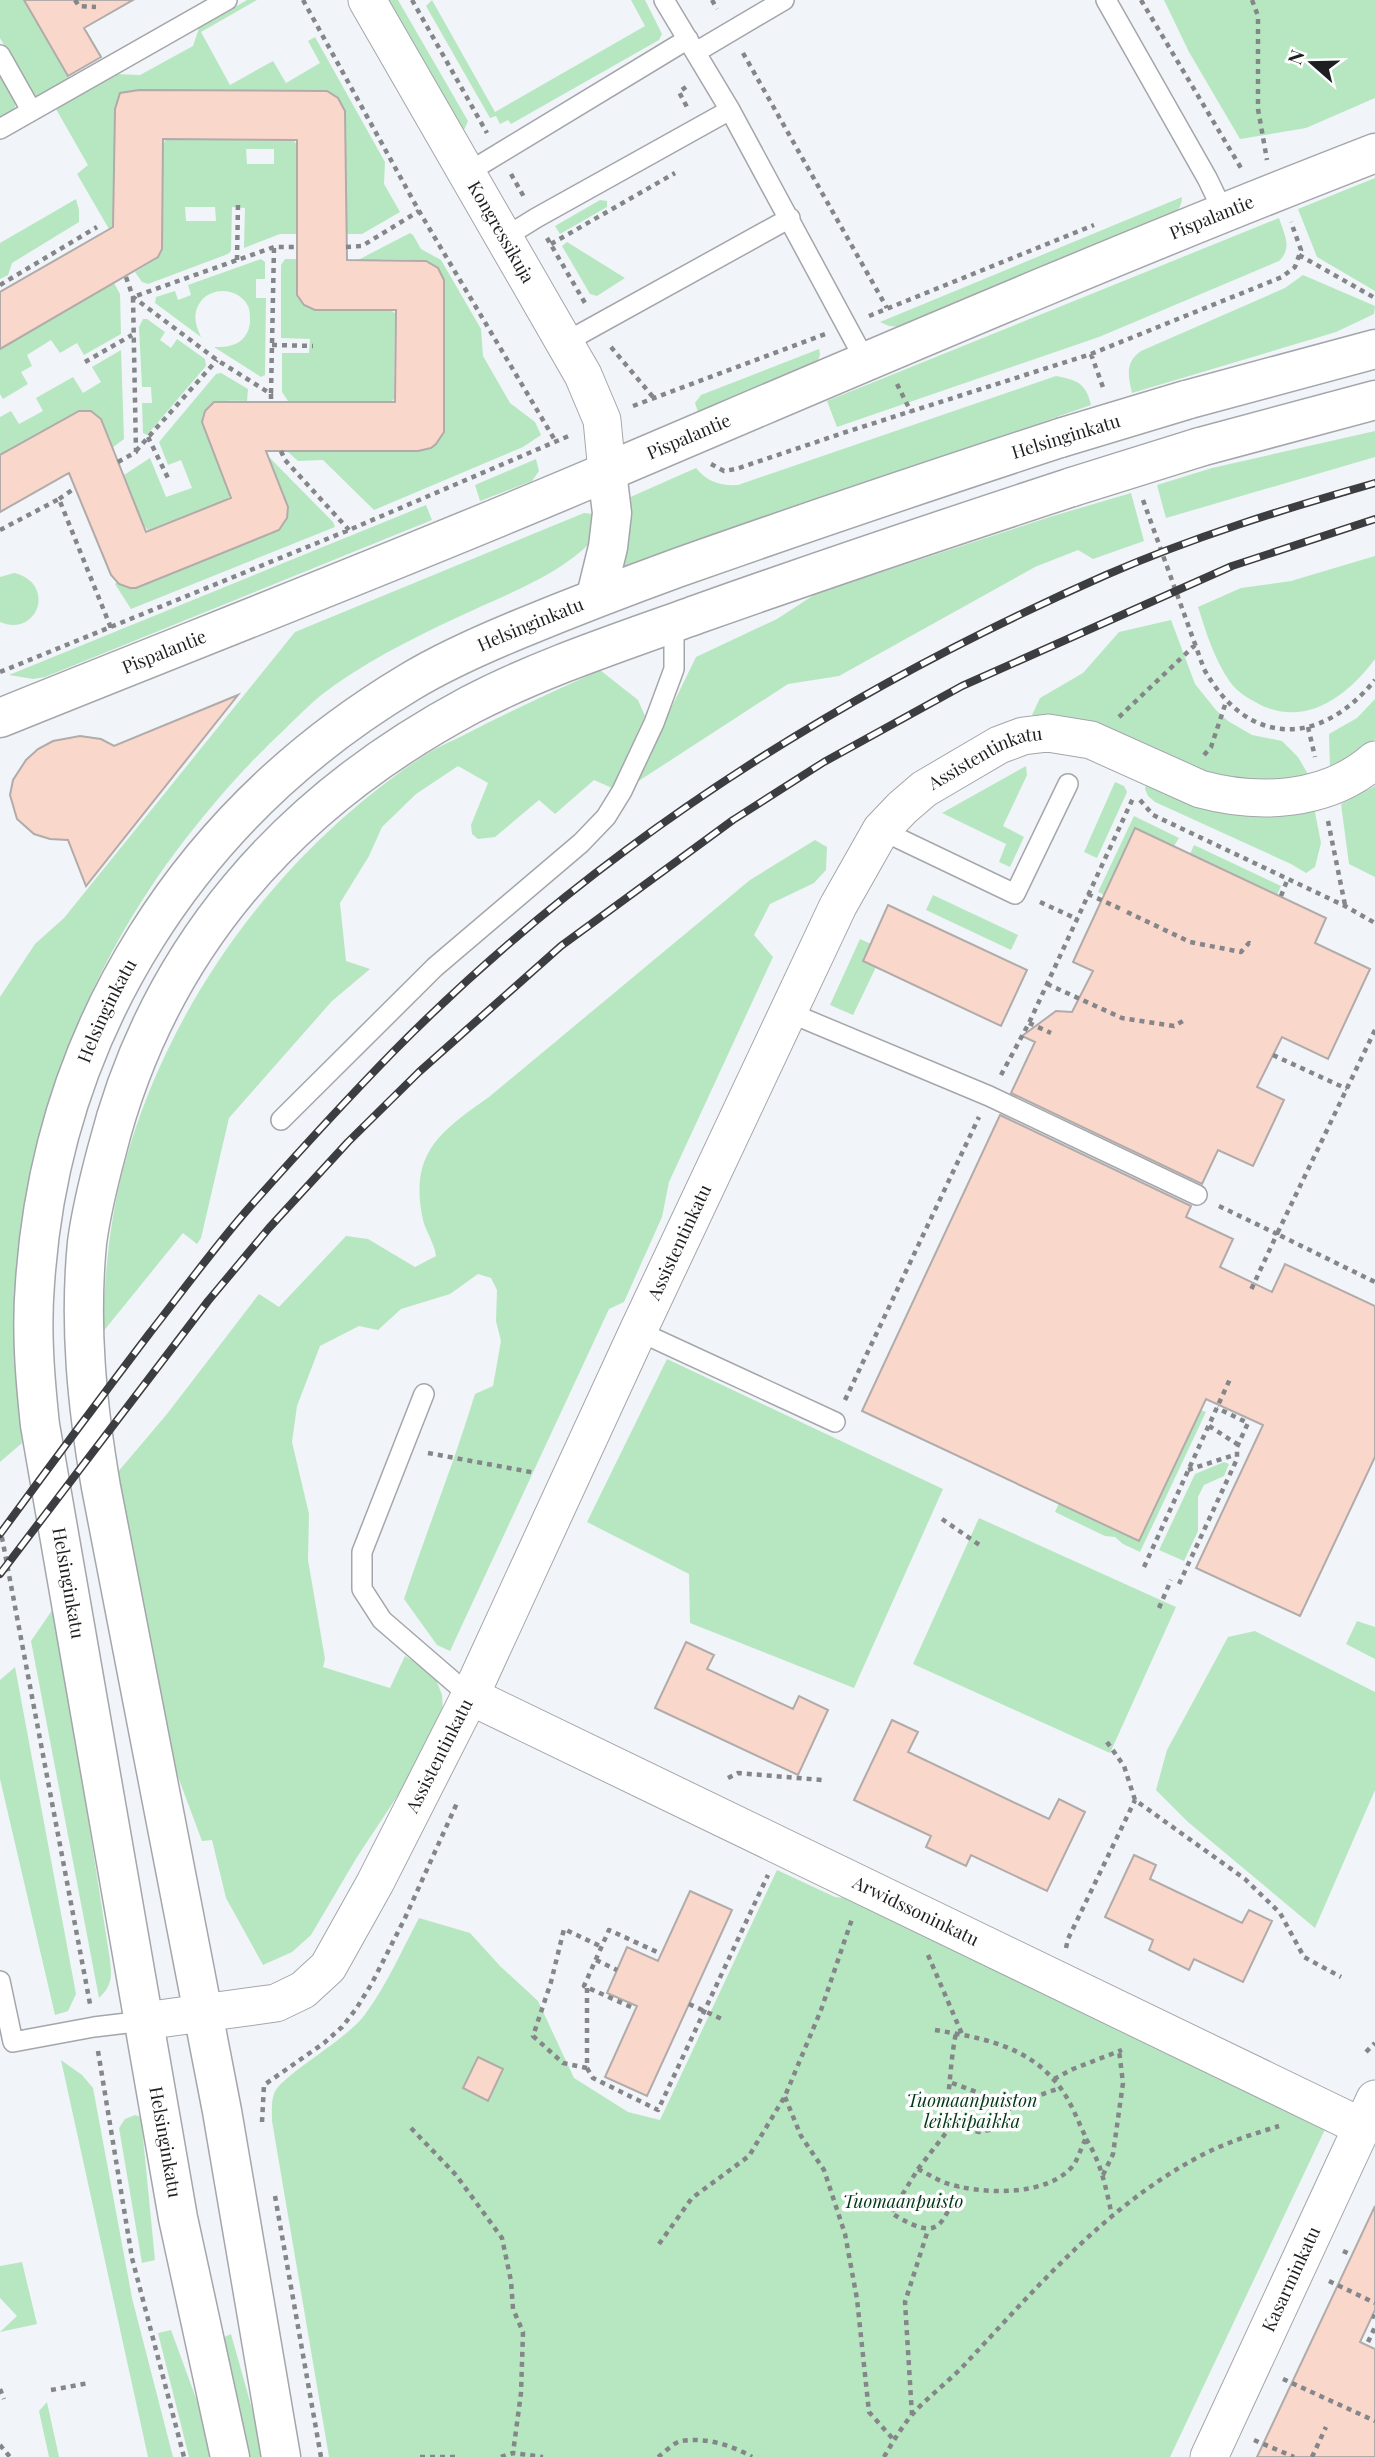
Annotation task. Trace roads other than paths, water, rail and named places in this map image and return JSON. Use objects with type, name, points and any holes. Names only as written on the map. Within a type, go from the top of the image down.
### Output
[{"type":"main road","name":"Pispalantie","points":[[0,718],[607,472],[866,362],[1375,153]]},
{"type":"main road","name":"Helsinginkatu","points":[[230,2457],[178,2218],[36,1394],[34,1285],[45,1194],[67,1106],[110,997],[143,939],[193,868],[232,822],[279,776],[341,726],[410,681],[492,641],[596,596],[810,521],[1060,438],[1186,400],[1375,349]]},
{"type":"main road","points":[[281,2457],[203,2014],[101,1487],[87,1394],[83,1301],[94,1200],[117,1108],[150,1026],[183,967],[228,902],[276,846],[313,811],[375,763],[472,704],[579,656],[837,565],[1200,447],[1375,400]]},
{"type":"main road","points":[[596,596],[608,547],[612,513],[607,472]]},
{"type":"street","name":"Kongressikuja","points":[[367,0],[592,394],[602,420],[607,472]]},
{"type":"street","name":"Assistentinkatu","points":[[144,2021],[276,2003],[303,1990],[328,1967],[375,1883],[470,1696],[838,906],[881,830],[901,807],[925,789],[999,745],[1023,736],[1048,733],[1091,740],[1200,789],[1217,794],[1260,799],[1322,791],[1346,780],[1375,760]]},
{"type":"street","name":"Arwidssoninkatu","points":[[470,1696],[1311,2102],[1371,2107]]},
{"type":"street","name":"Kasarminkatu","points":[[1209,2457],[1371,2107]]},
{"type":"lane","points":[[0,129],[227,0]]},
{"type":"lane","points":[[664,0],[730,110],[866,362]]},
{"type":"lane","points":[[467,173],[692,46],[730,32],[784,0]]},
{"type":"lane","points":[[1106,0],[1207,178],[1224,214]]},
{"type":"lane","points":[[0,55],[31,110]]},
{"type":"lane","points":[[504,238],[730,110]]},
{"type":"lane","points":[[564,343],[790,218]]},
{"type":"lane","points":[[281,1120],[435,967],[582,842],[606,817],[622,791],[654,723],[674,669],[674,623]]},
{"type":"lane","points":[[881,830],[1015,894],[1068,784]]},
{"type":"lane","points":[[788,1012],[989,1096],[1197,1195]]},
{"type":"lane","points":[[638,1331],[835,1422]]},
{"type":"lane","points":[[424,1394],[362,1552],[362,1589],[382,1620],[470,1696]]},
{"type":"lane","points":[[0,1981],[13,2042],[144,2021]]},
{"type":"railway","points":[[0,1534],[210,1255],[320,1129],[393,1052],[471,977],[553,907],[638,841],[727,780],[818,723],[1008,620],[1172,548],[1375,483]]},
{"type":"railway","points":[[0,1574],[208,1301],[269,1228],[348,1142],[419,1072],[561,946],[733,820],[824,762],[962,686],[1232,566],[1375,519]]},
{"type":"park label","name":"Tuomaanpuiston leikkipaikka","points":[[972,2111]]},
{"type":"park label","name":"Tuomaanpuisto","points":[[903,2202]]}]
